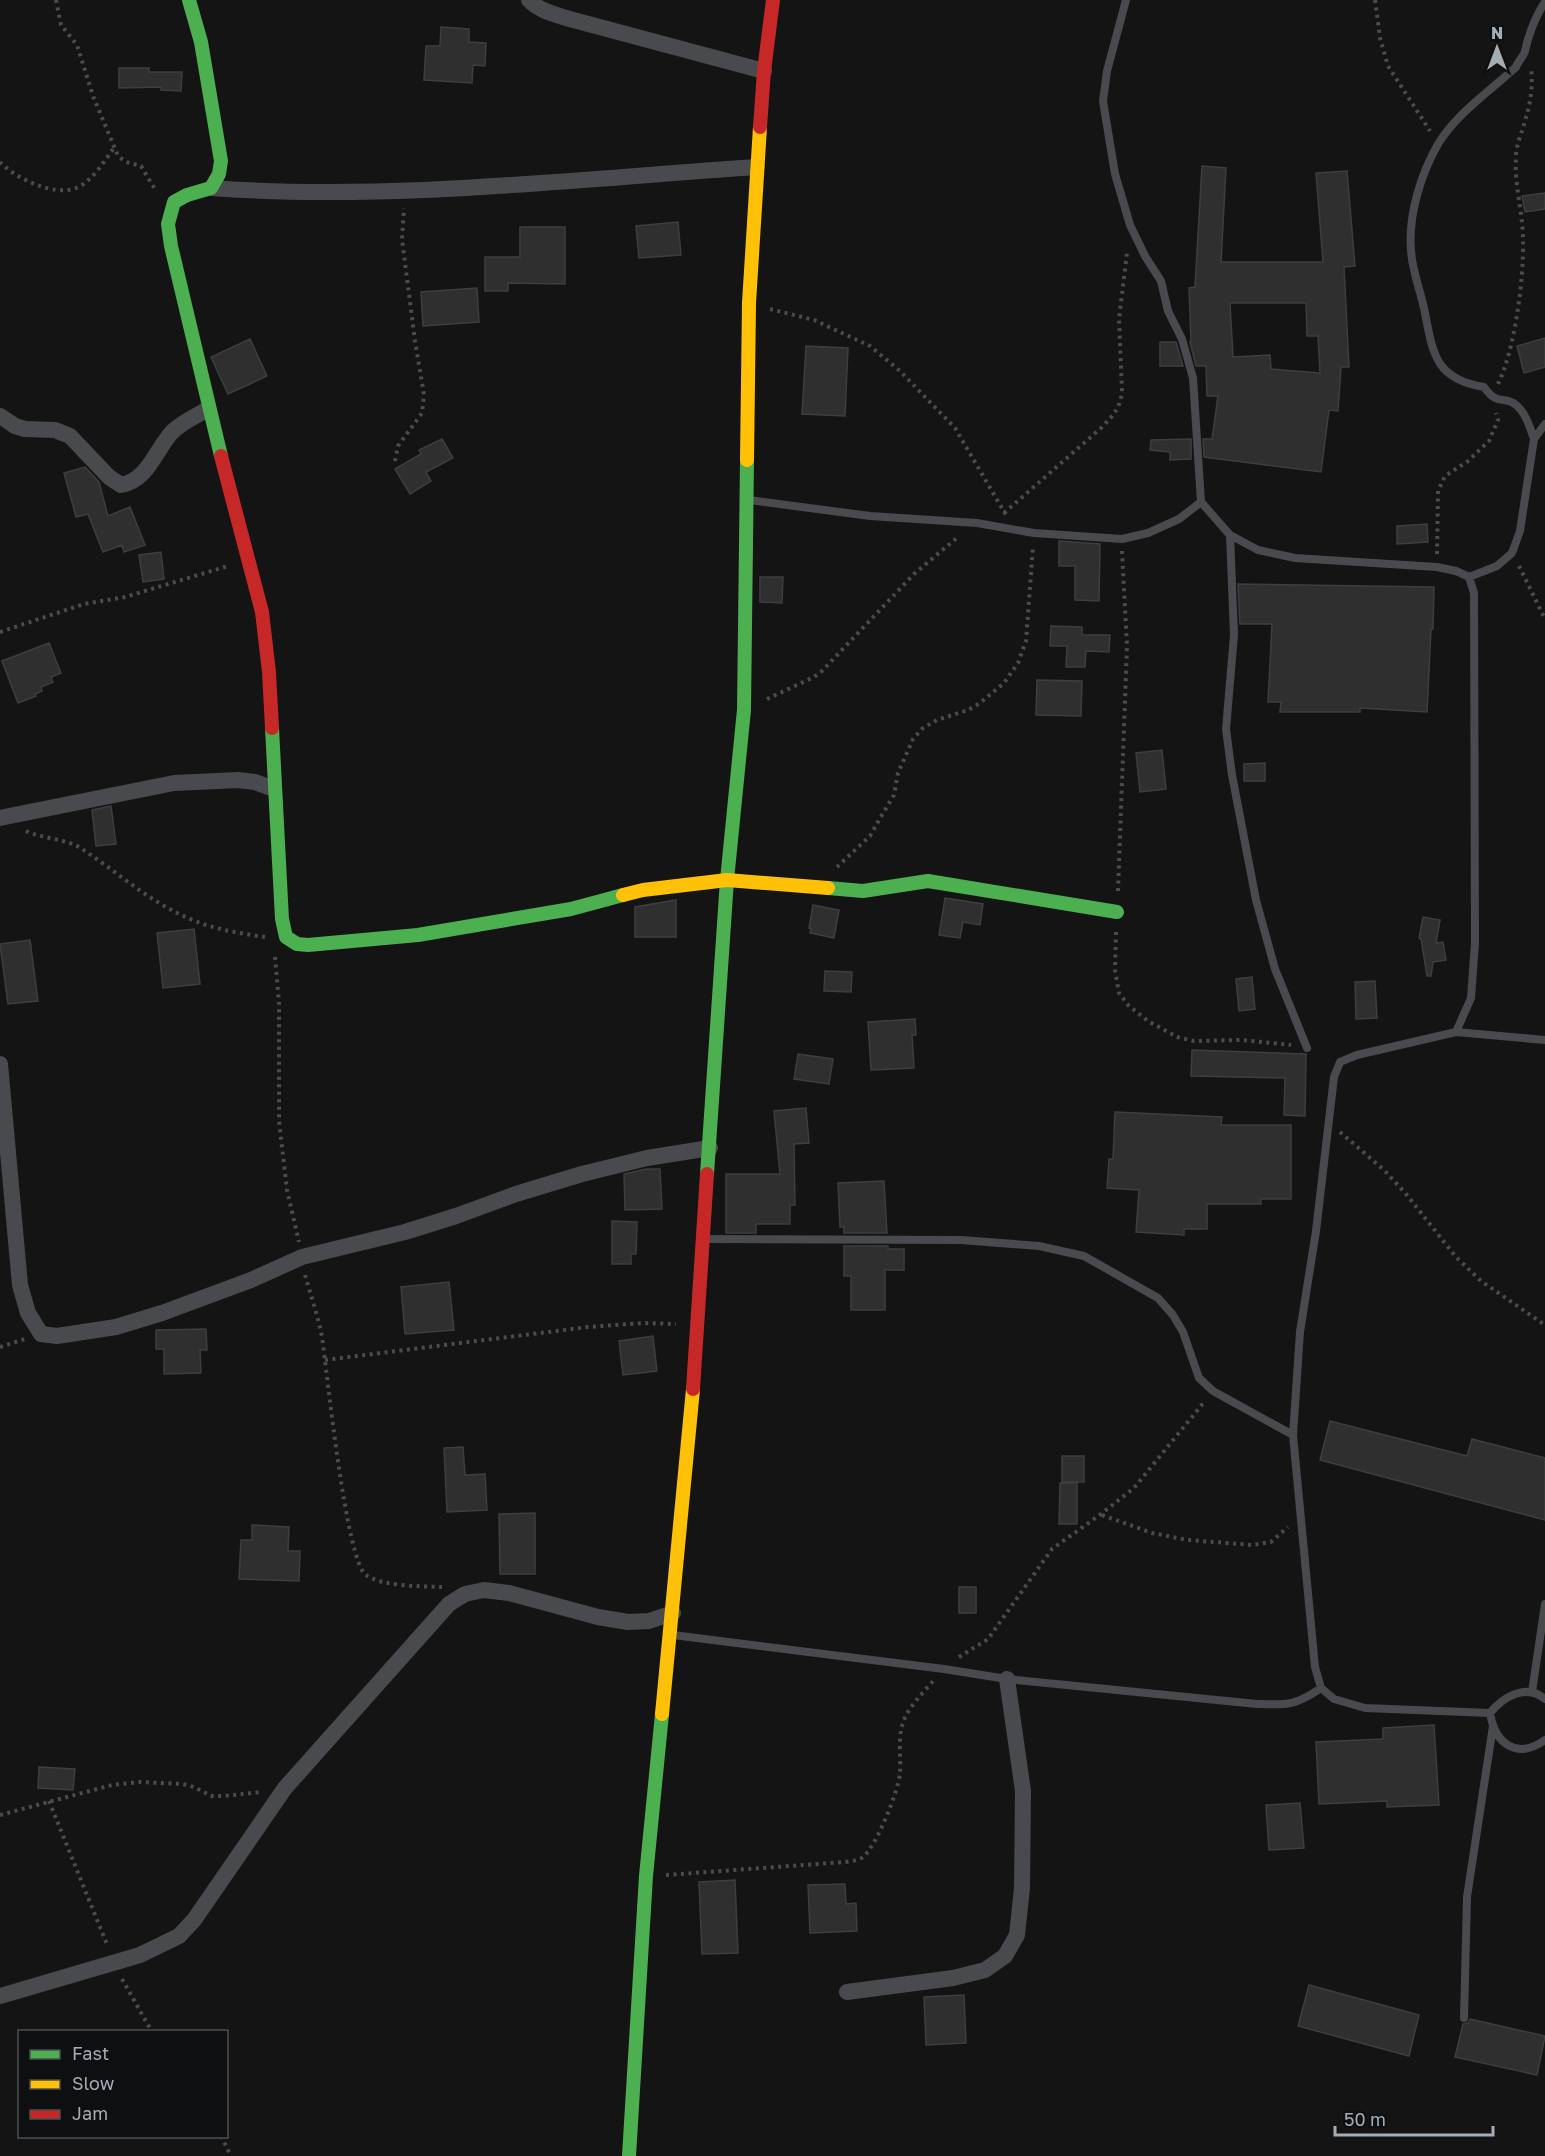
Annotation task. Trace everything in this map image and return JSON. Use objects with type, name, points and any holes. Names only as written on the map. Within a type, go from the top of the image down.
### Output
[{"type":"street","points":[[189,0],[201,42],[221,160],[219,174],[211,188]]},
{"type":"street","points":[[529,0],[547,11],[566,18],[764,71]]},
{"type":"street","points":[[629,2156],[646,1876],[673,1613],[698,1325],[701,1239],[710,1148],[727,880],[744,710],[749,303],[764,71],[773,0]]},
{"type":"street","points":[[221,160],[244,190]]},
{"type":"street","points":[[757,167],[405,192],[211,188],[187,195],[174,202],[168,224],[171,246],[208,409],[262,612],[270,672],[282,919],[280,938],[308,945],[418,935],[571,909],[643,890],[727,880],[863,891],[928,881],[1117,912]]},
{"type":"street","points":[[0,416],[15,426],[25,429],[55,429],[70,436],[109,477],[121,485],[132,483],[141,477],[173,431],[187,420],[208,409]]},
{"type":"street","points":[[0,818],[174,783],[238,780],[255,782],[274,789]]},
{"type":"street","points":[[0,1064],[20,1285],[28,1313],[41,1334],[57,1336],[80,1334],[162,1313],[251,1280],[302,1257],[405,1232],[582,1174],[646,1158],[710,1148]]},
{"type":"street","points":[[0,1996],[80,1971],[113,1964],[150,1951],[179,1936],[194,1920],[285,1788],[430,1623],[449,1604],[465,1594],[484,1590],[509,1593],[598,1617],[628,1622],[649,1621],[673,1613]]},
{"type":"street","points":[[847,1992],[952,1978],[985,1970],[1005,1956],[1017,1935],[1022,1888],[1023,1791],[1006,1679]]},
{"type":"lane","points":[[1126,0],[1107,71],[1103,101],[1115,174],[1130,225],[1145,256],[1161,281],[1168,311],[1182,339],[1194,378],[1201,502],[1230,536],[1258,550],[1296,558],[1437,567],[1456,571],[1469,577],[1497,566],[1512,553],[1520,531],[1534,439],[1545,424]]},
{"type":"lane","points":[[1534,439],[1527,421],[1516,404],[1491,398],[1484,387],[1454,379],[1443,368],[1427,333],[1425,311],[1416,283],[1410,249],[1413,211],[1426,169],[1438,145],[1468,106],[1516,67],[1525,53],[1526,43],[1537,14],[1545,2]]},
{"type":"lane","points":[[748,500],[870,516],[977,523],[1034,533],[1122,539],[1148,533],[1179,519],[1201,502]]},
{"type":"lane","points":[[1230,536],[1234,635],[1226,729],[1232,775],[1256,900],[1272,957],[1307,1048]]},
{"type":"lane","points":[[1456,1032],[1471,998],[1476,943],[1474,593],[1469,577]]},
{"type":"lane","points":[[1490,1713],[1365,1708],[1334,1699],[1321,1688],[1315,1667],[1293,1435],[1300,1332],[1316,1231],[1335,1077],[1340,1062],[1357,1054],[1456,1032],[1545,1040]]},
{"type":"lane","points":[[701,1239],[961,1240],[1039,1246],[1084,1256],[1158,1298],[1173,1315],[1183,1332],[1199,1377],[1213,1391],[1293,1435]]},
{"type":"lane","points":[[1532,1692],[1545,1604]]},
{"type":"lane","points":[[669,1635],[944,1669],[1006,1679],[1257,1704],[1288,1705],[1304,1700],[1321,1688]]},
{"type":"lane","points":[[1490,1713],[1499,1703],[1522,1692],[1532,1692],[1545,1699]]},
{"type":"lane","points":[[1464,2018],[1467,1897],[1492,1726],[1490,1713]]},
{"type":"lane","points":[[1492,1726],[1498,1738],[1516,1748],[1529,1747],[1545,1740]]},
{"type":"path","points":[[56,0],[61,25],[77,45],[93,96],[118,156],[126,162],[141,166],[154,189],[174,202]]},
{"type":"path","points":[[1375,0],[1380,38],[1388,66],[1425,121],[1438,145]]},
{"type":"path","points":[[1437,567],[1438,491],[1445,476],[1468,461],[1489,441],[1498,420],[1491,398],[1503,374],[1512,340],[1519,298],[1524,239],[1515,179],[1515,155],[1530,101],[1532,72],[1526,43]]},
{"type":"path","points":[[0,162],[31,183],[57,191],[76,188],[89,179],[114,148]]},
{"type":"path","points":[[395,460],[398,446],[422,413],[424,395],[402,239],[405,192]]},
{"type":"path","points":[[1004,513],[1115,415],[1122,392],[1119,319],[1130,225]]},
{"type":"path","points":[[749,303],[814,320],[870,346],[900,371],[955,428],[1004,513],[1017,530]]},
{"type":"path","points":[[744,710],[822,671],[914,574],[946,545],[977,523]]},
{"type":"path","points":[[814,887],[870,836],[894,795],[898,773],[905,754],[913,739],[923,728],[980,703],[1004,683],[1018,663],[1026,641],[1034,533]]},
{"type":"path","points":[[1122,539],[1127,645],[1117,912],[1116,970],[1119,993],[1129,1006],[1148,1021],[1177,1037],[1194,1041],[1242,1040],[1307,1048]]},
{"type":"path","points":[[1512,553],[1545,619]]},
{"type":"path","points":[[0,632],[84,604],[143,593],[249,561]]},
{"type":"path","points":[[18,827],[36,835],[68,841],[155,900],[188,918],[229,932],[280,938],[279,1121],[287,1190],[321,1334],[352,1542],[359,1566],[364,1574],[400,1584],[453,1588]]},
{"type":"path","points":[[1329,1122],[1384,1170],[1456,1257],[1481,1281],[1545,1325]]},
{"type":"path","points":[[325,1360],[588,1327],[643,1323],[698,1325]]},
{"type":"path","points":[[646,1876],[861,1859],[869,1851],[882,1826],[897,1789],[900,1774],[902,1726],[917,1701],[944,1669],[988,1639],[1052,1549],[1134,1488],[1213,1391]]},
{"type":"path","points":[[1101,1514],[1152,1533],[1188,1540],[1252,1545],[1271,1542],[1300,1516]]},
{"type":"path","points":[[0,1815],[112,1785],[139,1782],[183,1784],[211,1796],[285,1788]]},
{"type":"path","points":[[49,1801],[105,1936],[113,1964],[151,2030]]},
{"type":"path","points":[[222,2138],[231,2156]]},
{"type":"building","points":[[441,27],[469,29],[469,42],[486,43],[485,66],[473,65],[472,83],[424,80],[426,46],[440,46]]},
{"type":"building","points":[[119,68],[149,68],[149,72],[182,72],[181,91],[161,90],[161,87],[119,88]]},
{"type":"building","points":[[1202,166],[1226,168],[1221,262],[1323,262],[1316,173],[1347,171],[1355,266],[1344,267],[1349,367],[1341,367],[1338,411],[1329,410],[1321,472],[1204,457],[1203,439],[1212,439],[1218,396],[1207,396],[1206,366],[1196,366],[1190,342],[1189,288],[1195,287]],"holes":[[[1230,303],[1306,303],[1307,336],[1318,336],[1320,373],[1271,369],[1270,355],[1233,357]]]},
{"type":"building","points":[[1545,193],[1545,209],[1525,212],[1522,196]]},
{"type":"building","points":[[678,222],[681,255],[639,258],[636,226]]},
{"type":"building","points":[[520,227],[565,227],[565,284],[508,283],[508,291],[485,291],[485,257],[520,257]]},
{"type":"building","points":[[477,288],[479,322],[423,326],[421,292]]},
{"type":"building","points":[[1545,338],[1545,367],[1524,373],[1517,346]]},
{"type":"building","points":[[250,339],[267,376],[228,394],[211,357]]},
{"type":"building","points":[[1160,342],[1176,342],[1183,366],[1160,366]]},
{"type":"building","points":[[806,346],[848,348],[845,416],[802,414]]},
{"type":"building","points":[[442,439],[453,458],[426,472],[431,481],[410,494],[395,469],[421,454],[419,450]]},
{"type":"building","points":[[1191,439],[1191,459],[1170,460],[1170,452],[1150,450],[1151,440]]},
{"type":"building","points":[[85,467],[99,482],[108,516],[130,507],[145,545],[124,552],[122,545],[103,552],[88,514],[76,517],[64,473]]},
{"type":"building","points":[[1427,524],[1428,542],[1397,544],[1397,526]]},
{"type":"building","points":[[1059,541],[1100,544],[1099,601],[1075,600],[1075,566],[1059,566]]},
{"type":"building","points":[[161,552],[164,579],[143,582],[139,555]]},
{"type":"building","points":[[760,577],[783,577],[782,603],[760,602]]},
{"type":"building","points":[[1238,584],[1434,587],[1427,712],[1360,708],[1360,712],[1280,712],[1281,702],[1268,702],[1272,624],[1240,624]]},
{"type":"building","points":[[1051,626],[1082,627],[1082,635],[1110,635],[1109,652],[1086,651],[1085,667],[1066,667],[1067,646],[1050,646]]},
{"type":"building","points":[[49,643],[61,673],[51,677],[53,682],[41,687],[42,691],[35,694],[36,696],[18,703],[2,661]]},
{"type":"building","points":[[1037,680],[1082,681],[1081,716],[1036,715]]},
{"type":"building","points":[[1162,750],[1166,789],[1140,792],[1136,753]]},
{"type":"building","points":[[1265,763],[1265,781],[1244,781],[1244,764]]},
{"type":"building","points":[[111,806],[116,844],[96,846],[92,810]]},
{"type":"building","points":[[945,898],[983,904],[980,925],[963,922],[960,938],[939,935]]},
{"type":"building","points":[[676,900],[676,937],[635,937],[635,907]]},
{"type":"building","points":[[813,905],[839,910],[834,938],[810,933]]},
{"type":"building","points":[[1423,917],[1440,920],[1436,943],[1443,942],[1446,960],[1433,962],[1431,976],[1427,976],[1419,938]]},
{"type":"building","points":[[194,929],[200,984],[163,988],[157,933]]},
{"type":"building","points":[[30,940],[38,1001],[8,1004],[0,944]]},
{"type":"building","points":[[825,971],[852,972],[851,992],[824,991]]},
{"type":"building","points":[[1252,977],[1255,1009],[1239,1011],[1236,979]]},
{"type":"building","points":[[1375,981],[1377,1018],[1356,1019],[1355,982]]},
{"type":"building","points":[[915,1019],[916,1035],[912,1035],[914,1068],[871,1070],[868,1022]]},
{"type":"building","points":[[1192,1050],[1306,1054],[1305,1116],[1284,1115],[1285,1078],[1191,1076]]},
{"type":"building","points":[[798,1054],[833,1059],[829,1084],[794,1079]]},
{"type":"building","points":[[806,1108],[809,1143],[794,1144],[795,1205],[790,1205],[790,1224],[756,1224],[756,1233],[726,1233],[726,1174],[780,1174],[774,1111]]},
{"type":"building","points":[[1115,1112],[1222,1117],[1221,1125],[1291,1125],[1291,1199],[1261,1199],[1261,1204],[1207,1204],[1207,1229],[1184,1229],[1184,1235],[1136,1232],[1139,1190],[1107,1188],[1109,1159],[1113,1159]]},
{"type":"building","points":[[646,1169],[660,1169],[662,1209],[625,1210],[624,1174]]},
{"type":"building","points":[[884,1181],[887,1233],[844,1233],[844,1227],[840,1227],[838,1183]]},
{"type":"building","points":[[612,1221],[637,1222],[636,1254],[631,1254],[631,1264],[612,1264]]},
{"type":"building","points":[[844,1246],[888,1246],[888,1249],[904,1249],[904,1270],[885,1270],[885,1310],[851,1310],[851,1276],[844,1276]]},
{"type":"building","points":[[449,1282],[454,1330],[405,1334],[401,1287]]},
{"type":"building","points":[[206,1329],[207,1350],[200,1350],[201,1373],[164,1374],[164,1349],[156,1349],[156,1330]]},
{"type":"building","points":[[653,1336],[657,1371],[623,1375],[619,1341]]},
{"type":"building","points":[[1330,1421],[1467,1456],[1472,1439],[1545,1458],[1545,1520],[1320,1460]]},
{"type":"building","points":[[463,1447],[465,1475],[485,1474],[487,1510],[447,1512],[444,1448]]},
{"type":"building","points":[[1062,1456],[1084,1456],[1084,1482],[1062,1482]]},
{"type":"building","points":[[1060,1483],[1077,1483],[1077,1524],[1059,1524]]},
{"type":"building","points":[[535,1513],[535,1574],[500,1574],[499,1514]]},
{"type":"building","points":[[252,1525],[289,1527],[288,1551],[300,1551],[299,1581],[239,1579],[241,1540],[252,1540]]},
{"type":"building","points":[[959,1587],[976,1587],[976,1613],[959,1613]]},
{"type":"building","points":[[1434,1725],[1439,1805],[1387,1807],[1387,1801],[1319,1804],[1316,1742],[1383,1739],[1383,1728]]},
{"type":"building","points":[[39,1767],[75,1769],[73,1790],[38,1788]]},
{"type":"building","points":[[1300,1803],[1304,1848],[1269,1850],[1266,1805]]},
{"type":"building","points":[[735,1880],[738,1953],[702,1954],[699,1882]]},
{"type":"building","points":[[845,1884],[846,1904],[856,1903],[857,1931],[810,1933],[808,1885]]},
{"type":"building","points":[[1309,1985],[1419,2015],[1409,2056],[1298,2026]]},
{"type":"building","points":[[964,1995],[966,2043],[926,2045],[924,1997]]},
{"type":"building","points":[[1470,2019],[1545,2036],[1537,2075],[1455,2057],[1463,2024],[1468,2023]]},
{"type":"traffic: fast","points":[[189,0],[201,42],[221,161],[219,174],[211,188],[187,195],[174,202],[168,224],[171,246],[221,456]]},
{"type":"traffic: fast","points":[[707,1174],[727,880],[744,710],[747,460]]},
{"type":"traffic: fast","points":[[272,728],[282,919],[286,937],[297,944],[308,945],[418,935],[571,909],[623,895]]},
{"type":"traffic: fast","points":[[828,888],[863,891],[928,881],[1117,912]]},
{"type":"traffic: fast","points":[[629,2156],[646,1876],[662,1714]]},
{"type":"traffic: slow","points":[[747,460],[749,303],[760,127]]},
{"type":"traffic: slow","points":[[623,895],[643,890],[727,880],[828,888]]},
{"type":"traffic: slow","points":[[662,1714],[693,1389]]},
{"type":"traffic: jam","points":[[760,127],[773,0]]},
{"type":"traffic: jam","points":[[221,456],[262,612],[269,672],[272,728]]},
{"type":"traffic: jam","points":[[693,1389],[707,1174]]}]
